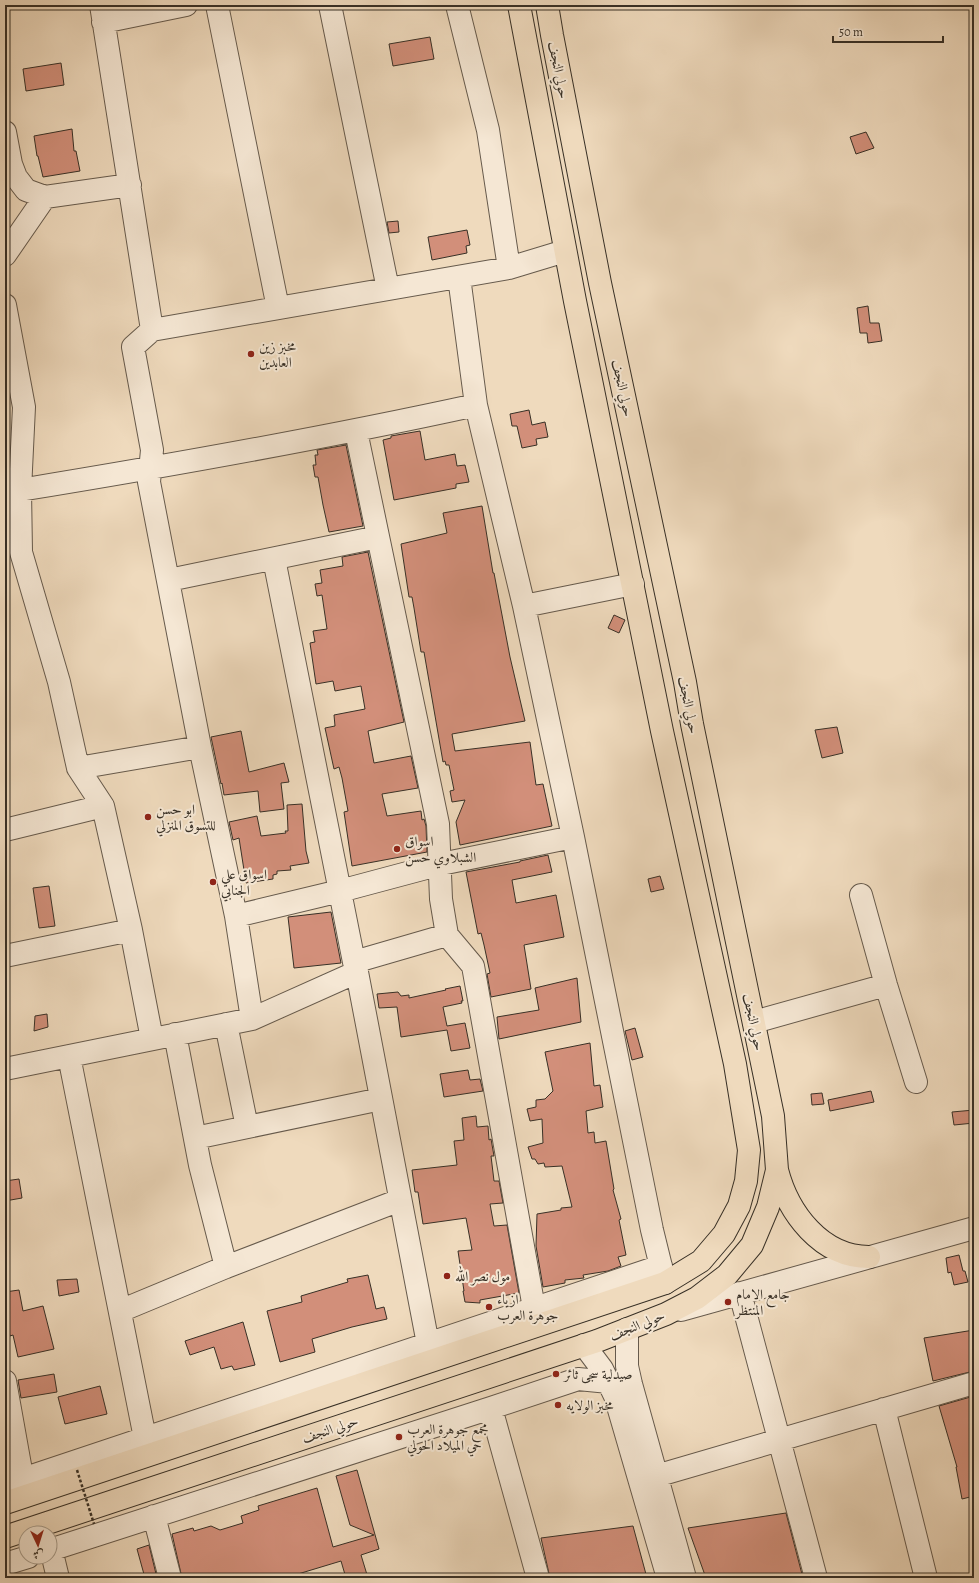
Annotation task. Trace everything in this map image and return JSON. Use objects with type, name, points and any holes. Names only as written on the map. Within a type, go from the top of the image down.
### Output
[{"type":"main road","name":"حولي النجف","points":[[5,1503],[18,1487],[229,1419],[701,1260],[724,1234],[739,1206],[746,1181],[749,1150],[735,1064],[662,731],[566,251],[519,5]]},
{"type":"main road","name":"حولي النجف","points":[[5,1538],[584,1345],[666,1314],[697,1298],[727,1275],[752,1245],[768,1207],[776,1170],[773,1116],[692,724],[685,682],[599,275],[547,5]]},
{"type":"main road","points":[[654,688],[659,692],[671,693],[682,687],[685,682]]},
{"type":"main road","points":[[662,731],[668,722],[673,719],[683,718],[692,724]]},
{"type":"main road","points":[[776,1170],[780,1185],[790,1206],[815,1235],[841,1252],[855,1257],[869,1257]]},
{"type":"street","points":[[152,330],[102,13],[186,5]]},
{"type":"street","points":[[217,5],[278,308]]},
{"type":"street","points":[[330,5],[388,289]]},
{"type":"street","points":[[458,5],[488,130],[509,268]]},
{"type":"street","points":[[5,132],[8,165],[26,190],[45,196],[130,185]]},
{"type":"street","points":[[5,256],[45,196]]},
{"type":"street","points":[[252,1019],[236,916],[200,747],[149,482],[152,450],[133,347],[152,330],[509,268],[566,251]]},
{"type":"street","points":[[5,1381],[18,1487],[145,1438],[229,1419],[428,1344],[534,1308],[663,1274],[524,606],[476,405],[459,277]]},
{"type":"street","points":[[5,305],[24,407],[13,485],[21,552],[59,682],[78,768],[104,806],[132,930],[152,1039]]},
{"type":"street","points":[[13,485],[150,469],[356,431],[476,405]]},
{"type":"street","points":[[356,431],[438,824],[441,864],[441,899],[447,936],[473,966],[534,1308]]},
{"type":"street","points":[[169,580],[378,537]]},
{"type":"street","points":[[274,559],[428,1344]]},
{"type":"street","points":[[524,606],[633,584]]},
{"type":"street","points":[[78,768],[200,747]]},
{"type":"street","points":[[5,830],[104,806]]},
{"type":"street","points":[[236,916],[340,891],[441,864],[573,837]]},
{"type":"street","points":[[861,895],[886,985],[916,1082]]},
{"type":"street","points":[[5,956],[132,930]]},
{"type":"street","points":[[5,1069],[252,1019],[355,967],[447,936]]},
{"type":"street","points":[[754,1022],[886,985]]},
{"type":"street","points":[[226,1024],[247,1128]]},
{"type":"street","points":[[175,1034],[200,1165],[226,1267]]},
{"type":"street","points":[[68,1056],[145,1438]]},
{"type":"street","points":[[195,1138],[380,1099]]},
{"type":"street","points":[[120,1311],[226,1267],[400,1200]]},
{"type":"street","points":[[666,1314],[974,1228]]},
{"type":"street","points":[[740,1293],[816,1578]]},
{"type":"street","points":[[627,1329],[628,1366],[631,1384],[684,1578]]},
{"type":"street","points":[[584,1345],[602,1369],[609,1382],[619,1410],[668,1578]]},
{"type":"street","points":[[58,1547],[578,1379],[609,1382]]},
{"type":"street","points":[[656,1476],[974,1383]]},
{"type":"street","points":[[491,1408],[532,1577]]},
{"type":"street","points":[[884,1409],[926,1578]]},
{"type":"street","points":[[154,1516],[170,1578]]},
{"type":"street","points":[[5,1564],[18,1560]]},
{"type":"street","points":[[54,1565],[58,1578]]},
{"type":"path","points":[[77,1470],[94,1524]]},
{"type":"building","points":[[430,37],[434,59],[393,66],[389,44]]},
{"type":"building","points":[[61,63],[64,85],[26,91],[23,69]]},
{"type":"building","points":[[72,129],[74,151],[76,151],[80,171],[43,177],[37,156],[34,136]]},
{"type":"building","points":[[866,132],[874,148],[856,154],[850,137]]},
{"type":"building","points":[[398,221],[399,232],[389,233],[387,222]]},
{"type":"building","points":[[467,230],[470,245],[466,246],[467,253],[432,260],[428,237]]},
{"type":"building","points":[[868,306],[870,323],[879,323],[882,341],[868,343],[867,333],[860,333],[857,308]]},
{"type":"building","points":[[529,410],[532,425],[545,422],[548,437],[536,439],[537,445],[522,448],[517,426],[512,426],[510,414]]},
{"type":"building","points":[[420,431],[425,460],[455,454],[457,466],[465,465],[469,482],[456,484],[456,488],[394,500],[383,440],[391,438],[391,436]]},
{"type":"building","points":[[346,445],[363,526],[329,532],[318,477],[315,477],[313,465],[316,465],[315,455],[318,455],[317,450]]},
{"type":"building","points":[[482,506],[493,573],[525,721],[452,734],[455,751],[530,742],[536,785],[543,784],[552,826],[460,845],[456,822],[465,800],[452,802],[450,791],[454,790],[449,765],[446,765],[445,761],[443,762],[424,652],[421,652],[412,597],[409,597],[401,544],[447,533],[443,513]]},
{"type":"building","points":[[368,552],[404,722],[368,731],[374,763],[411,756],[418,788],[382,794],[387,816],[421,811],[422,820],[424,819],[426,826],[427,852],[352,866],[344,812],[348,811],[342,778],[339,767],[334,769],[325,728],[335,726],[334,715],[365,709],[361,686],[335,691],[333,681],[316,684],[310,643],[315,642],[313,631],[327,629],[322,595],[317,596],[315,584],[322,583],[320,570],[343,566],[342,557]]},
{"type":"building","points":[[614,615],[625,620],[619,633],[608,628]]},
{"type":"building","points":[[837,727],[843,753],[822,758],[815,730]]},
{"type":"building","points":[[241,731],[249,772],[284,763],[289,782],[281,783],[284,809],[260,812],[258,791],[224,795],[211,737]]},
{"type":"building","points":[[302,804],[306,851],[309,863],[290,866],[291,870],[277,871],[277,874],[273,875],[273,879],[246,883],[239,838],[233,840],[229,822],[257,816],[261,836],[286,833],[285,831],[288,831],[287,805]]},
{"type":"building","points":[[548,855],[552,872],[512,880],[516,903],[556,895],[564,937],[524,945],[531,989],[491,997],[487,974],[490,973],[481,933],[478,934],[466,872]]},
{"type":"building","points":[[660,876],[664,889],[651,892],[648,879]]},
{"type":"building","points":[[49,886],[55,926],[39,928],[33,888]]},
{"type":"building","points":[[331,912],[341,963],[294,968],[288,917]]},
{"type":"building","points":[[577,978],[581,1022],[499,1039],[497,1017],[539,1010],[535,988]]},
{"type":"building","points":[[460,986],[463,1001],[461,1001],[462,1003],[443,1007],[447,1026],[465,1023],[470,1048],[451,1051],[447,1030],[401,1037],[397,1007],[379,1008],[377,994],[398,992],[401,996],[409,995],[409,998]]},
{"type":"building","points":[[47,1014],[48,1027],[34,1031],[35,1016]]},
{"type":"building","points":[[635,1028],[643,1057],[632,1060],[625,1031]]},
{"type":"building","points":[[590,1043],[594,1086],[600,1085],[603,1107],[586,1111],[588,1133],[594,1132],[595,1143],[606,1141],[613,1190],[621,1219],[619,1220],[626,1255],[618,1257],[621,1266],[608,1271],[583,1275],[584,1278],[565,1280],[565,1283],[543,1287],[536,1246],[537,1214],[572,1207],[562,1166],[545,1167],[544,1163],[538,1164],[535,1159],[532,1159],[528,1147],[543,1143],[542,1119],[530,1121],[527,1109],[536,1107],[536,1100],[545,1099],[553,1091],[545,1052]]},
{"type":"building","points":[[468,1070],[470,1080],[480,1079],[483,1091],[444,1097],[440,1074]]},
{"type":"building","points":[[871,1091],[874,1102],[830,1111],[828,1100]]},
{"type":"building","points":[[822,1093],[824,1104],[812,1105],[811,1094]]},
{"type":"building","points":[[974,1110],[974,1123],[954,1125],[952,1112]]},
{"type":"building","points":[[476,1116],[477,1127],[488,1126],[489,1140],[491,1139],[494,1156],[491,1156],[494,1181],[499,1181],[503,1203],[490,1204],[494,1226],[507,1225],[519,1293],[480,1300],[480,1303],[465,1302],[463,1291],[458,1251],[472,1250],[466,1218],[423,1224],[418,1192],[415,1192],[412,1170],[457,1165],[454,1141],[464,1140],[462,1118]]},
{"type":"building","points":[[19,1179],[22,1198],[5,1201],[5,1181]]},
{"type":"building","points":[[959,1255],[963,1271],[965,1271],[968,1282],[954,1285],[951,1272],[948,1273],[946,1258]]},
{"type":"building","points":[[368,1275],[376,1309],[384,1307],[387,1319],[352,1327],[312,1339],[315,1352],[280,1362],[267,1311],[302,1302],[301,1296],[348,1282],[347,1279]]},
{"type":"building","points":[[77,1279],[79,1292],[59,1296],[57,1280]]},
{"type":"building","points":[[19,1290],[23,1311],[43,1306],[54,1349],[18,1357],[13,1335],[10,1336],[5,1315],[5,1292]]},
{"type":"building","points":[[243,1322],[255,1365],[234,1370],[232,1366],[221,1369],[214,1347],[190,1355],[185,1341]]},
{"type":"building","points":[[974,1330],[974,1371],[933,1381],[924,1338]]},
{"type":"building","points":[[54,1374],[57,1392],[21,1398],[18,1380]]},
{"type":"building","points":[[100,1386],[107,1414],[65,1424],[58,1397]]},
{"type":"building","points":[[974,1396],[974,1496],[962,1499],[957,1467],[939,1406]]},
{"type":"building","points":[[357,1470],[379,1549],[361,1555],[368,1578],[346,1578],[341,1561],[298,1574],[299,1578],[182,1578],[172,1534],[193,1528],[194,1531],[211,1526],[220,1530],[243,1523],[241,1516],[259,1510],[258,1506],[317,1488],[333,1547],[374,1535],[350,1525],[336,1476]]},
{"type":"building","points":[[786,1513],[803,1578],[706,1578],[688,1528]]},
{"type":"building","points":[[633,1526],[647,1578],[550,1578],[541,1538]]},
{"type":"building","points":[[149,1545],[157,1578],[145,1578],[137,1549]]},
{"type":"place","name":"مخبز زين العابدين","points":[[251,354]]},
{"type":"place","name":"ابو حسن للتسوق المنزلي","points":[[148,817]]},
{"type":"place","name":"اسواق الشبلاوي حسن","points":[[397,849]]},
{"type":"place","name":"اسواق علي الجنابي","points":[[213,882]]},
{"type":"place","name":"مول نصر الله","points":[[447,1276]]},
{"type":"place","name":"جامع الامام المنتظر","points":[[728,1302]]},
{"type":"place","name":"ازياء جوهرة العرب","points":[[489,1307]]},
{"type":"place","name":"صيدلية سجى ثائر","points":[[556,1374]]},
{"type":"place","name":"مخبز الولايه","points":[[558,1405]]},
{"type":"place","name":"مجمع جوهرة العرب حي الميلاد الحولي","points":[[399,1437]]}]
